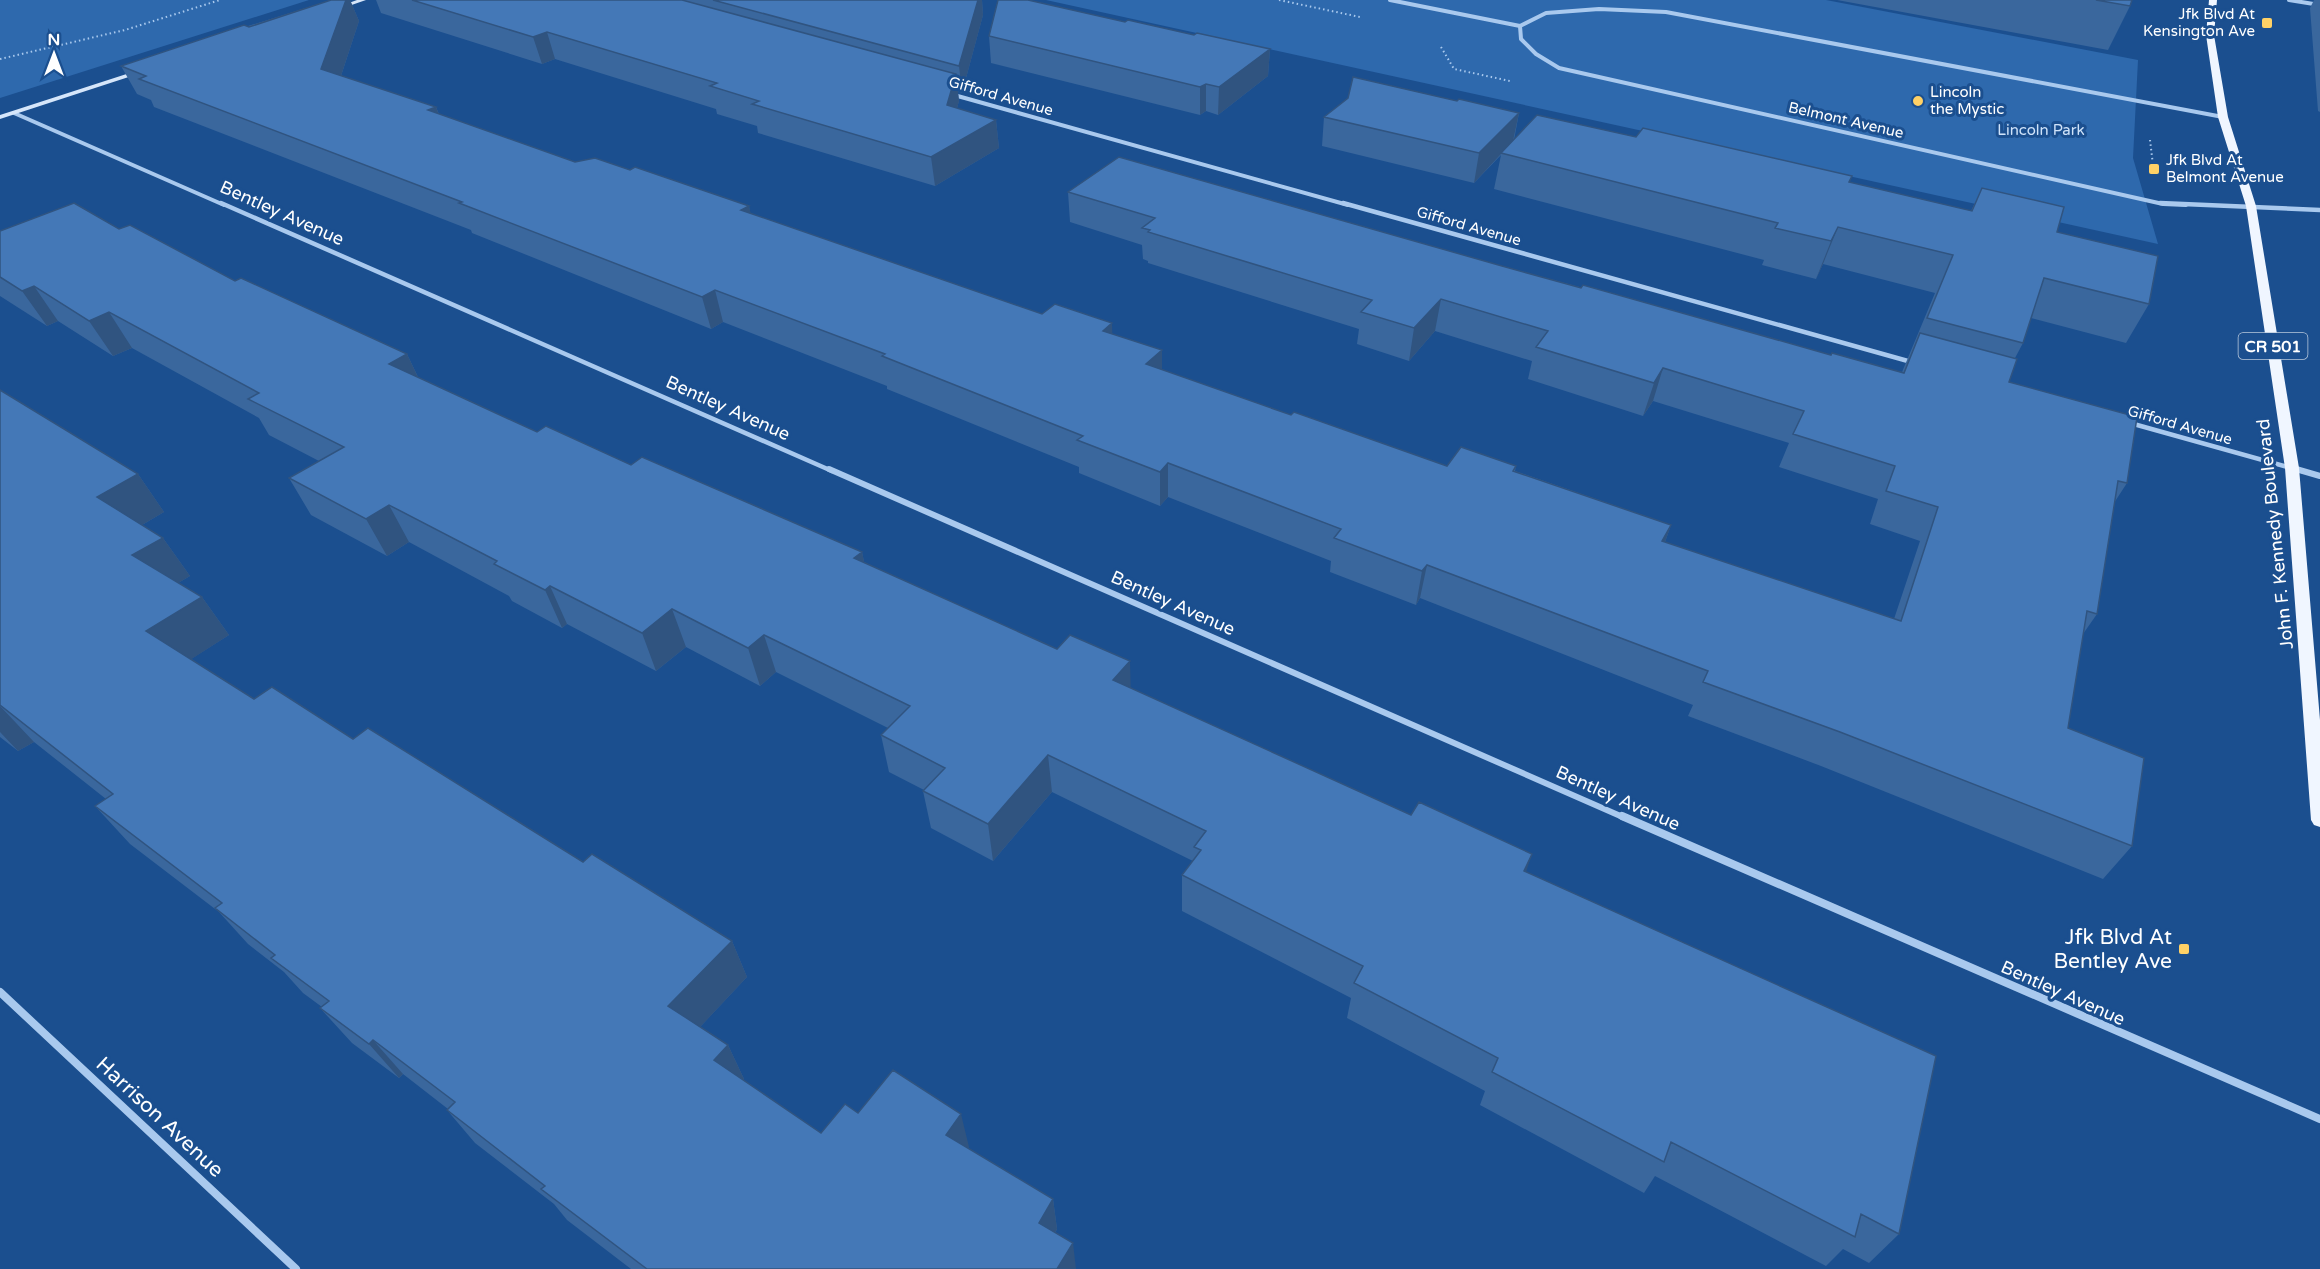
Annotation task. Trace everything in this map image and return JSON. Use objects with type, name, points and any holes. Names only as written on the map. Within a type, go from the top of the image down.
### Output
[{"type":"main road","points":[[330,11],[363,0]]},
{"type":"main road","name":"John F. Kennedy Boulevard","points":[[2213,0],[2210,35],[2223,117],[2251,206],[2292,468],[2320,820]]},
{"type":"main road","points":[[0,117],[152,68]]},
{"type":"street","points":[[1390,0],[1520,27],[1546,13],[1599,9],[1666,12],[2223,117]]},
{"type":"street","points":[[2289,0],[2320,5]]},
{"type":"street","name":"Belmont Avenue","points":[[1520,27],[1521,39],[1536,54],[1559,68],[2163,204],[2320,210]]},
{"type":"street","name":"Gifford Avenue","points":[[945,93],[1922,365]]},
{"type":"street","name":"Bentley Avenue","points":[[14,112],[2145,1046],[2320,1119]]},
{"type":"street","name":"Gifford Avenue","points":[[2128,423],[2320,476]]},
{"type":"street","name":"Harrison Avenue","points":[[0,992],[296,1269]]},
{"type":"path","points":[[0,59],[125,30],[220,0]]},
{"type":"path","points":[[2150,139],[2154,169]]},
{"type":"green space","points":[[0,0],[309,0],[0,98]]},
{"type":"green space","name":"Lincoln Park","points":[[1046,0],[1826,0],[2138,60],[2133,158],[2158,244]]},
{"type":"building","points":[[331,0],[346,0],[321,69],[436,107],[428,110],[575,162],[595,158],[630,170],[635,167],[749,206],[741,210],[1042,314],[1055,304],[1112,323],[1103,331],[1162,350],[1146,364],[1291,415],[1294,412],[1447,466],[1461,447],[1516,466],[1513,471],[1671,525],[1662,541],[1901,621],[1938,507],[1886,491],[1895,466],[1793,434],[1804,411],[1663,368],[1654,383],[1536,347],[1548,331],[1441,299],[1414,328],[1361,312],[1372,300],[1148,232],[1150,230],[1142,228],[1155,218],[1068,192],[1119,157],[1581,288],[1583,285],[1831,355],[1832,353],[1904,373],[1920,333],[2017,359],[2009,382],[2137,417],[2127,483],[2118,481],[2097,614],[2087,611],[2068,728],[2144,758],[2132,846],[1840,732],[1703,682],[1708,671],[1427,565],[1422,571],[1334,538],[1341,529],[1168,463],[1160,472],[1077,440],[1083,436],[882,356],[885,354],[715,290],[702,297],[459,203],[462,202],[139,79],[146,76],[121,66],[244,25],[249,27]]},
{"type":"building","points":[[412,0],[682,0],[956,74],[947,105],[996,120],[931,157],[752,104],[759,101],[710,86],[717,83],[547,32],[533,37]]},
{"type":"building","points":[[713,0],[978,0],[959,66]]},
{"type":"building","points":[[998,0],[1028,0],[1125,22],[1128,20],[1270,49],[1219,87],[1206,84],[1200,87],[989,36]]},
{"type":"building","points":[[2096,0],[2132,0],[2130,6]]},
{"type":"building","points":[[1353,77],[1519,113],[1479,153],[1324,117],[1348,98]]},
{"type":"building","points":[[1537,115],[1636,137],[1643,128],[1852,176],[1849,182],[1972,211],[1982,188],[2064,207],[2057,232],[2158,256],[2149,304],[2044,278],[2023,343],[1927,318],[1953,255],[1838,227],[1831,241],[1775,228],[1778,223],[1501,153]]},
{"type":"building","points":[[74,203],[119,229],[130,225],[235,281],[241,278],[407,354],[389,364],[537,432],[546,426],[631,465],[642,457],[862,552],[854,558],[1057,649],[1070,635],[1130,661],[1113,680],[1411,815],[1419,802],[1532,854],[1524,871],[1936,1056],[1899,1234],[1861,1214],[1855,1237],[1671,1142],[1664,1162],[1492,1072],[1498,1058],[1354,983],[1363,966],[1182,875],[1201,850],[1194,847],[1206,831],[1048,755],[988,824],[923,791],[945,768],[881,735],[910,706],[764,635],[748,648],[672,609],[642,633],[550,586],[545,590],[494,564],[497,561],[389,505],[366,519],[289,478],[344,447],[248,399],[259,393],[109,312],[89,321],[34,286],[22,291],[0,277],[0,231]]},
{"type":"building","points":[[0,390],[138,474],[97,497],[163,538],[132,555],[202,597],[146,631],[254,699],[272,687],[353,739],[368,728],[583,862],[592,854],[732,941],[668,1006],[728,1045],[714,1060],[821,1133],[845,1104],[858,1113],[893,1070],[961,1114],[946,1135],[1053,1199],[1039,1223],[1073,1243],[1057,1269],[647,1269],[541,1189],[545,1186],[447,1110],[455,1102],[373,1040],[369,1044],[320,1008],[329,1001],[271,958],[275,955],[215,908],[222,903],[95,806],[113,794],[0,705]]},
{"type":"place","name":"Jfk Blvd At Kensington Ave","points":[[2267,23]]},
{"type":"place","name":"Lincoln the Mystic","points":[[1918,101]]},
{"type":"place","name":"Jfk Blvd At Belmont Avenue","points":[[2154,169]]},
{"type":"place","name":"Jfk Blvd At Bentley Ave","points":[[2184,949]]}]
